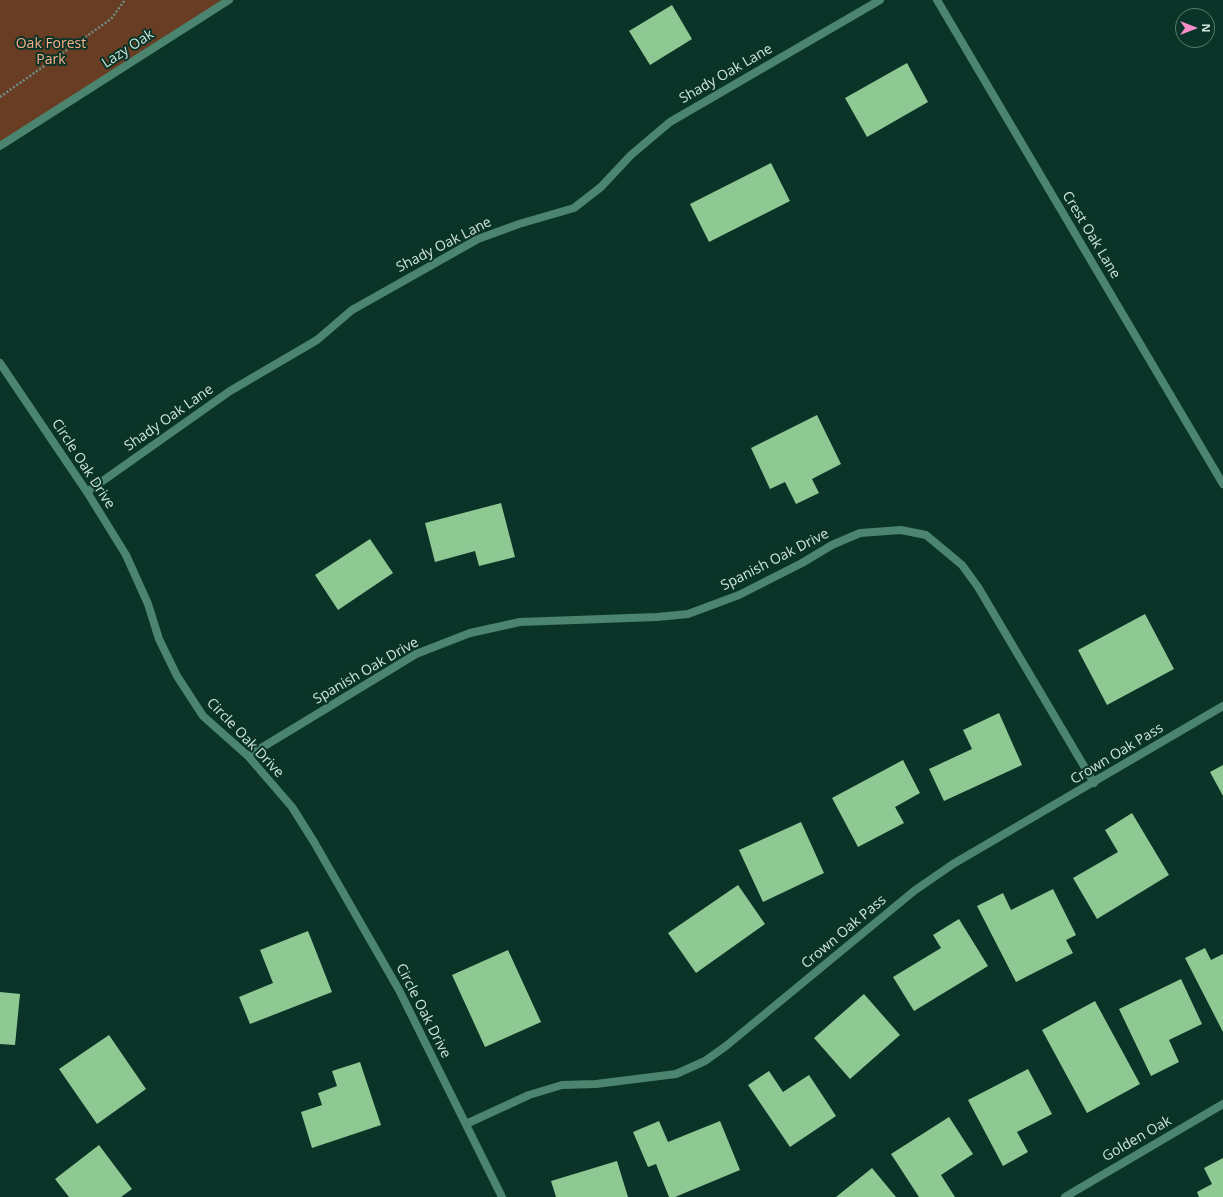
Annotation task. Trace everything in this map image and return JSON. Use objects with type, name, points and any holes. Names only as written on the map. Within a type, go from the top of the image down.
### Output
[{"type":"street","name":"Lazy Oak","points":[[0,146],[229,0]]},
{"type":"street","name":"Shady Oak Lane","points":[[87,492],[230,391],[317,340],[352,310],[478,239],[519,224],[574,208],[601,187],[631,155],[670,122],[880,0]]},
{"type":"street","name":"Crest Oak Lane","points":[[937,0],[1223,484]]},
{"type":"street","name":"Circle Oak Drive","points":[[0,363],[87,492],[126,555],[148,604],[159,639],[177,676],[203,716],[248,756],[292,807],[322,855],[399,990],[502,1197]]},
{"type":"street","name":"Spanish Oak Drive","points":[[248,756],[416,654],[470,633],[520,622],[657,617],[688,614],[739,595],[802,563],[832,545],[860,533],[901,530],[926,535],[962,565],[978,587],[1094,783]]},
{"type":"street","name":"Crown Oak Pass","points":[[466,1124],[529,1095],[562,1085],[596,1084],[676,1074],[705,1061],[726,1046],[914,891],[953,864],[1094,783],[1223,706]]},
{"type":"street","name":"Golden Oak","points":[[1065,1197],[1223,1104]]},
{"type":"path","points":[[0,97],[111,19],[125,0]]},
{"type":"green space","name":"Oak Forest Park","points":[[0,0],[229,0],[0,146]]},
{"type":"building","points":[[672,5],[692,39],[650,65],[629,31]]},
{"type":"building","points":[[907,63],[928,102],[867,137],[845,98]]},
{"type":"building","points":[[771,163],[790,201],[709,242],[690,204]]},
{"type":"building","points":[[817,415],[841,464],[812,479],[819,493],[796,504],[785,482],[770,489],[751,448]]},
{"type":"building","points":[[501,503],[515,557],[479,566],[475,551],[435,562],[425,523]]},
{"type":"building","points":[[370,539],[393,573],[338,610],[315,575]]},
{"type":"building","points":[[1145,614],[1174,669],[1107,705],[1078,650]]},
{"type":"building","points":[[999,713],[1022,765],[944,801],[929,769],[972,749],[963,730]]},
{"type":"building","points":[[903,760],[920,793],[895,807],[904,823],[858,847],[832,798]]},
{"type":"building","points":[[1223,765],[1223,796],[1210,772]]},
{"type":"building","points":[[1132,813],[1169,875],[1097,919],[1073,878],[1118,852],[1105,830]]},
{"type":"building","points":[[801,822],[824,873],[763,902],[739,850]]},
{"type":"building","points":[[738,885],[765,924],[696,973],[668,933]]},
{"type":"building","points":[[1053,889],[1076,935],[1066,940],[1073,953],[1016,982],[977,906],[1003,893],[1011,910]]},
{"type":"building","points":[[959,919],[988,966],[914,1011],[893,977],[941,948],[933,935]]},
{"type":"building","points":[[308,931],[332,992],[250,1024],[239,997],[273,983],[260,950]]},
{"type":"building","points":[[1205,948],[1211,960],[1223,954],[1223,1032],[1185,958]]},
{"type":"building","points":[[508,950],[541,1022],[485,1047],[452,975]]},
{"type":"building","points":[[1181,979],[1202,1024],[1169,1040],[1179,1062],[1151,1076],[1119,1009]]},
{"type":"building","points":[[0,992],[20,994],[15,1045],[0,1044]]},
{"type":"building","points":[[864,994],[900,1035],[850,1079],[814,1038]]},
{"type":"building","points":[[1095,1001],[1140,1084],[1087,1113],[1042,1030]]},
{"type":"building","points":[[109,1035],[146,1089],[97,1124],[59,1069]]},
{"type":"building","points":[[360,1062],[381,1125],[312,1148],[301,1112],[322,1105],[318,1093],[337,1086],[332,1071]]},
{"type":"building","points":[[1028,1069],[1052,1114],[1017,1132],[1028,1152],[1003,1166],[968,1100]]},
{"type":"building","points":[[769,1071],[783,1092],[809,1075],[836,1116],[790,1147],[748,1085]]},
{"type":"building","points":[[949,1117],[973,1154],[941,1175],[955,1197],[919,1197],[891,1154]]},
{"type":"building","points":[[659,1121],[668,1142],[720,1121],[740,1170],[675,1197],[669,1197],[656,1164],[648,1167],[633,1132]]},
{"type":"building","points":[[99,1145],[132,1189],[121,1197],[69,1197],[55,1179]]},
{"type":"building","points":[[1223,1158],[1223,1197],[1199,1197],[1197,1192],[1212,1184],[1204,1168]]},
{"type":"building","points":[[617,1161],[628,1197],[556,1197],[551,1181]]},
{"type":"building","points":[[872,1168],[896,1197],[836,1197]]}]
